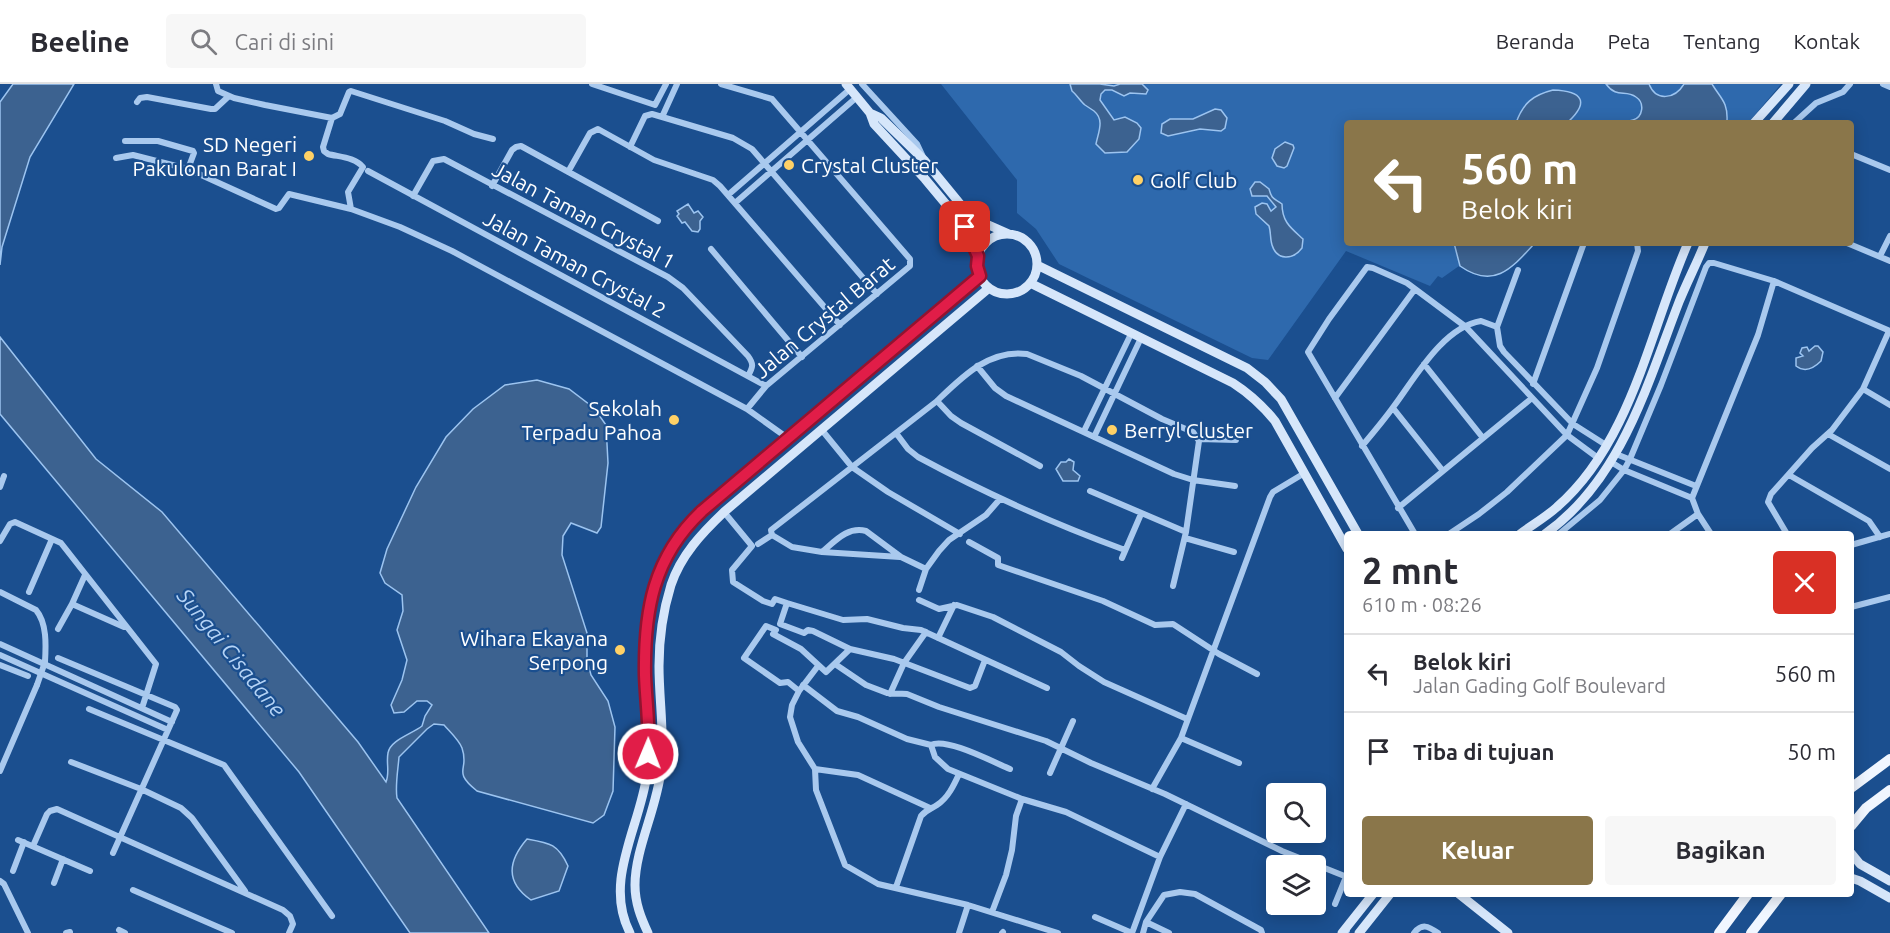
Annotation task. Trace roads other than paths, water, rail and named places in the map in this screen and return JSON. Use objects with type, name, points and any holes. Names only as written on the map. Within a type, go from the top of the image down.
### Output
[{"type":"main road","points":[[1854,785],[1890,759]]},
{"type":"main road","points":[[1855,813],[1890,790]]},
{"type":"main road","points":[[1719,933],[1746,897]]},
{"type":"main road","points":[[1750,933],[1778,897]]},
{"type":"street","points":[[216,84],[218,92],[229,96],[332,118],[340,114],[351,91],[445,120],[474,134],[493,139]]},
{"type":"street","points":[[592,84],[653,105],[657,104],[666,84]]},
{"type":"street","points":[[663,117],[677,84]]},
{"type":"street","name":"Jalan Crystal Barat","points":[[721,84],[772,99],[910,259],[910,266],[766,386],[747,409]]},
{"type":"street","points":[[862,84],[917,144],[925,161],[925,179]]},
{"type":"street","points":[[1757,120],[1790,84]]},
{"type":"street","points":[[1776,120],[1806,84]]},
{"type":"street","points":[[1797,120],[1816,103],[1843,92],[1850,84]]},
{"type":"street","points":[[1883,84],[1890,87]]},
{"type":"street","points":[[728,195],[801,132],[848,87],[870,112],[881,118],[925,161],[975,219],[1026,241],[1032,248],[1037,265],[1030,283],[1024,289],[1006,294],[989,288],[980,276],[977,266],[982,247],[999,235],[1009,234]]},
{"type":"street","points":[[137,102],[140,98],[147,97],[215,109],[229,96]]},
{"type":"street","points":[[735,203],[857,97]]},
{"type":"street","points":[[870,112],[874,123],[925,179],[969,233],[978,256]]},
{"type":"street","points":[[630,147],[647,114],[743,142],[765,163],[877,294]]},
{"type":"street","points":[[332,118],[323,147],[324,152],[354,160],[361,163],[363,167],[348,192],[351,209]]},
{"type":"street","points":[[568,172],[593,130],[601,130],[630,147],[671,166],[705,176],[720,186],[840,325]]},
{"type":"street","points":[[125,141],[158,141],[193,151],[195,153],[188,170]]},
{"type":"street","points":[[492,186],[516,147],[520,146],[658,221]]},
{"type":"street","points":[[117,158],[133,155],[188,170],[276,209],[289,194],[351,209],[400,227],[452,251],[747,409],[789,439]]},
{"type":"street","points":[[1854,155],[1890,170]]},
{"type":"street","name":"Jalan Taman Crystal 1","points":[[413,196],[434,161],[439,158],[444,159],[668,277],[683,288],[748,356],[753,363],[748,376]]},
{"type":"street","name":"Jalan Taman Crystal 2","points":[[368,171],[766,386]]},
{"type":"street","points":[[1880,256],[1890,236]]},
{"type":"street","points":[[1533,384],[1583,246]]},
{"type":"street","points":[[1454,531],[1507,492],[1567,435],[1601,358],[1638,251],[1637,246]]},
{"type":"street","points":[[1524,531],[1558,506],[1606,445],[1623,413],[1654,337],[1687,246]]},
{"type":"street","points":[[1549,531],[1568,516],[1614,458],[1635,417],[1666,341],[1678,304],[1704,246]]},
{"type":"street","points":[[1854,246],[1890,261]]},
{"type":"street","points":[[711,249],[802,357]]},
{"type":"street","points":[[1563,531],[1600,500],[1624,470],[1661,385],[1706,267],[1709,263],[1714,263],[1774,281],[1889,331],[1863,390],[1828,434],[1812,448],[1771,494],[1768,502],[1785,531]]},
{"type":"street","points":[[1037,265],[1247,368],[1265,382],[1281,399],[1356,531]]},
{"type":"street","points":[[1413,531],[1308,352],[1366,268],[1371,267],[1407,283],[1466,327],[1567,435],[1598,458]]},
{"type":"street","points":[[1518,270],[1497,327],[1501,349],[1573,424],[1606,445]]},
{"type":"street","points":[[630,933],[621,908],[620,891],[622,867],[643,798],[648,772],[650,736],[645,676],[648,617],[655,581],[674,542],[689,523],[980,276]]},
{"type":"street","points":[[1709,531],[1698,514],[1692,498],[1758,335],[1774,281]]},
{"type":"street","points":[[1030,283],[1251,394],[1275,421],[1344,544]]},
{"type":"street","points":[[648,933],[637,904],[636,870],[655,805],[661,770],[663,748],[660,640],[672,583],[678,569],[698,537],[724,512],[989,288]]},
{"type":"street","points":[[1335,398],[1415,289]]},
{"type":"street","points":[[1362,446],[1437,347],[1466,327],[1481,321],[1497,327]]},
{"type":"street","points":[[1084,431],[1131,334]]},
{"type":"street","points":[[1654,337],[1666,341]]},
{"type":"street","points":[[1094,437],[1141,338]]},
{"type":"street","points":[[772,535],[772,529],[937,401],[977,366],[1005,353],[1027,354],[1193,432],[1199,439],[1236,440]]},
{"type":"street","points":[[1424,364],[1483,438]]},
{"type":"street","points":[[977,366],[995,388],[1006,396],[1094,437],[1174,474],[1193,480],[1236,486]]},
{"type":"street","points":[[1863,390],[1890,405]]},
{"type":"street","points":[[1398,508],[1532,398]]},
{"type":"street","points":[[937,401],[961,423],[1040,466]]},
{"type":"street","points":[[1393,408],[1443,471]]},
{"type":"street","points":[[821,429],[852,467],[888,492],[960,534]]},
{"type":"street","points":[[896,433],[908,449],[918,457],[1000,499],[1068,529],[1125,550]]},
{"type":"street","points":[[1828,434],[1890,470]]},
{"type":"street","points":[[1173,586],[1186,535],[1199,439]]},
{"type":"street","points":[[1614,458],[1630,459],[1696,486]]},
{"type":"street","points":[[1614,458],[1624,470],[1692,498]]},
{"type":"street","points":[[1152,789],[1180,738],[1270,497],[1303,474]]},
{"type":"street","points":[[1789,475],[1869,521],[1880,537]]},
{"type":"street","points":[[0,487],[4,476]]},
{"type":"street","points":[[1090,491],[1186,535],[1234,552]]},
{"type":"street","points":[[919,590],[926,569],[939,551],[949,540],[986,515],[1000,499]]},
{"type":"street","points":[[724,512],[752,546],[732,570],[733,582],[763,601],[772,604],[775,599],[843,620],[867,619],[926,632],[1047,688]]},
{"type":"street","points":[[1122,558],[1140,514]]},
{"type":"street","points":[[1674,531],[1698,514]]},
{"type":"street","points":[[0,541],[13,522],[62,543],[156,665],[142,708]]},
{"type":"street","points":[[822,552],[847,533],[860,529],[901,557],[926,569]]},
{"type":"street","points":[[1854,544],[1890,534]]},
{"type":"street","points":[[758,544],[772,535]]},
{"type":"street","points":[[772,535],[792,547],[822,552],[901,557]]},
{"type":"street","points":[[29,592],[52,539]]},
{"type":"street","points":[[969,542],[998,558],[998,565],[1103,601],[1155,625],[1173,624],[1213,650],[1257,674]]},
{"type":"street","points":[[58,629],[85,575]]},
{"type":"street","points":[[0,592],[36,610],[40,615],[43,622],[45,662],[0,771]]},
{"type":"street","points":[[1854,606],[1890,597]]},
{"type":"street","points":[[919,600],[939,609],[954,605],[993,617],[1018,628],[1061,652],[1104,682],[1187,719]]},
{"type":"street","points":[[787,603],[773,634],[801,649],[826,672],[850,649]]},
{"type":"street","points":[[72,604],[126,628]]},
{"type":"street","points":[[938,638],[954,605]]},
{"type":"street","points":[[986,660],[975,686],[970,688],[904,663],[850,649],[813,631],[808,630],[804,633],[766,626],[744,658],[780,683],[788,682],[801,688],[837,711],[858,717],[907,739],[931,745],[939,742],[1010,769]]},
{"type":"street","points":[[890,694],[904,663],[926,632]]},
{"type":"street","points":[[0,644],[172,722]]},
{"type":"street","points":[[0,656],[168,730]]},
{"type":"street","points":[[57,658],[148,694],[177,710],[113,853]]},
{"type":"street","points":[[835,664],[866,686],[890,694],[908,694],[1061,748],[1186,804],[1282,851],[1344,876]]},
{"type":"street","points":[[0,665],[28,676]]},
{"type":"street","points":[[818,666],[801,688],[792,705],[790,717],[798,742],[815,769],[816,790],[845,865],[878,884],[968,904],[1058,933]]},
{"type":"street","points":[[89,709],[224,765],[332,916]]},
{"type":"street","points":[[1050,773],[1073,721]]},
{"type":"street","points":[[1180,738],[1239,763]]},
{"type":"street","points":[[931,745],[932,752],[939,762],[948,769],[1022,799],[1066,812],[1160,857]]},
{"type":"street","points":[[71,762],[141,789],[188,814],[245,892]]},
{"type":"street","points":[[815,769],[858,775],[930,808]]},
{"type":"street","points":[[896,887],[921,816],[936,806],[952,789],[959,774]]},
{"type":"street","points":[[992,912],[1008,867],[1016,816],[1022,799]]},
{"type":"street","points":[[1095,917],[1132,933],[1160,857],[1186,804]]},
{"type":"street","points":[[33,846],[47,814],[57,809],[284,910],[290,916],[293,924],[289,933]]},
{"type":"street","points":[[13,871],[21,841],[90,871]]},
{"type":"street","points":[[1854,857],[1860,864],[1890,880]]},
{"type":"street","points":[[54,883],[63,859]]},
{"type":"street","points":[[1854,868],[1860,864]]},
{"type":"street","points":[[1854,879],[1890,898]]},
{"type":"street","points":[[0,881],[4,884],[28,933]]},
{"type":"street","points":[[1335,904],[1344,884]]},
{"type":"street","points":[[133,890],[232,933]]},
{"type":"street","points":[[1143,933],[1146,922],[1164,895],[1180,892],[1195,894],[1261,930],[1262,933]]},
{"type":"street","points":[[1342,933],[1371,897]]},
{"type":"street","points":[[1351,922],[1360,932],[1386,897]]},
{"type":"street","points":[[1463,897],[1508,933]]},
{"type":"street","points":[[959,933],[968,904]]},
{"type":"street","points":[[1146,922],[1169,933]]},
{"type":"street","points":[[1414,933],[1423,926],[1430,927],[1438,933]]},
{"type":"water","points":[[13,84],[74,84],[30,157],[2,247],[0,265],[0,102]]},
{"type":"water","points":[[1070,84],[1114,86],[1142,84],[1148,90],[1146,94],[1130,93],[1124,96],[1112,90],[1105,90],[1101,94],[1100,100],[1114,120],[1125,117],[1137,123],[1141,128],[1139,139],[1127,152],[1105,153],[1096,144],[1100,127],[1099,118],[1072,91]]},
{"type":"water","points":[[1606,84],[1649,84],[1656,94],[1666,96],[1676,93],[1684,84],[1712,84],[1725,105],[1727,120],[1633,120],[1642,110],[1639,100],[1632,95],[1617,93]]},
{"type":"water","points":[[1553,90],[1563,91],[1577,95],[1581,104],[1570,120],[1517,120],[1526,105],[1540,94]]},
{"type":"water","points":[[1215,109],[1221,110],[1227,118],[1225,128],[1221,131],[1200,129],[1168,136],[1161,133],[1162,124],[1170,119],[1193,119]]},
{"type":"water","points":[[1285,142],[1293,145],[1294,148],[1284,168],[1277,166],[1272,158],[1275,149]]},
{"type":"water","points":[[1255,182],[1260,182],[1269,189],[1272,197],[1282,204],[1285,220],[1303,239],[1302,248],[1290,257],[1281,256],[1274,250],[1269,226],[1256,214],[1255,207],[1262,203],[1267,204],[1271,211],[1276,207],[1267,196],[1252,196],[1250,189]]},
{"type":"water","points":[[688,204],[694,213],[698,211],[703,217],[698,232],[692,231],[677,216],[679,214],[677,211]]},
{"type":"water","points":[[1455,246],[1532,246],[1510,268],[1493,276],[1472,273],[1460,266]]},
{"type":"water","name":"Sungai Cisadane","points":[[0,337],[96,459],[162,512],[358,742],[386,782],[390,748],[397,741],[422,726],[432,705],[427,701],[417,701],[404,712],[394,713],[391,705],[402,680],[407,660],[397,630],[403,611],[402,595],[385,583],[380,573],[387,549],[416,487],[446,437],[473,409],[505,385],[537,380],[569,389],[594,408],[606,425],[608,463],[601,527],[597,533],[571,523],[563,536],[562,555],[587,633],[587,660],[591,675],[608,701],[615,727],[613,791],[604,815],[593,823],[477,791],[463,774],[464,756],[461,745],[444,725],[434,724],[399,757],[397,798],[489,933],[410,933],[299,772],[0,414]]},
{"type":"water","points":[[1815,346],[1823,352],[1821,361],[1809,369],[1796,366],[1796,358],[1803,356],[1800,353],[1802,348],[1807,347],[1809,351]]},
{"type":"water","points":[[1069,459],[1074,462],[1073,470],[1080,476],[1078,481],[1063,481],[1056,469],[1061,462]]},
{"type":"water","points":[[527,839],[542,842],[557,849],[568,866],[559,891],[531,900],[517,886],[512,871],[516,855]]},
{"type":"place","name":"SD Negeri Pakulonan Barat I","points":[[309,156]]},
{"type":"place","name":"Crystal Cluster","points":[[789,165]]},
{"type":"place","name":"Golf Club","points":[[1138,180]]},
{"type":"place","name":"Sekolah Terpadu Pahoa","points":[[674,420]]},
{"type":"place","name":"Berryl Cluster","points":[[1112,430]]},
{"type":"place","name":"Wihara Ekayana Serpong","points":[[620,650]]}]
